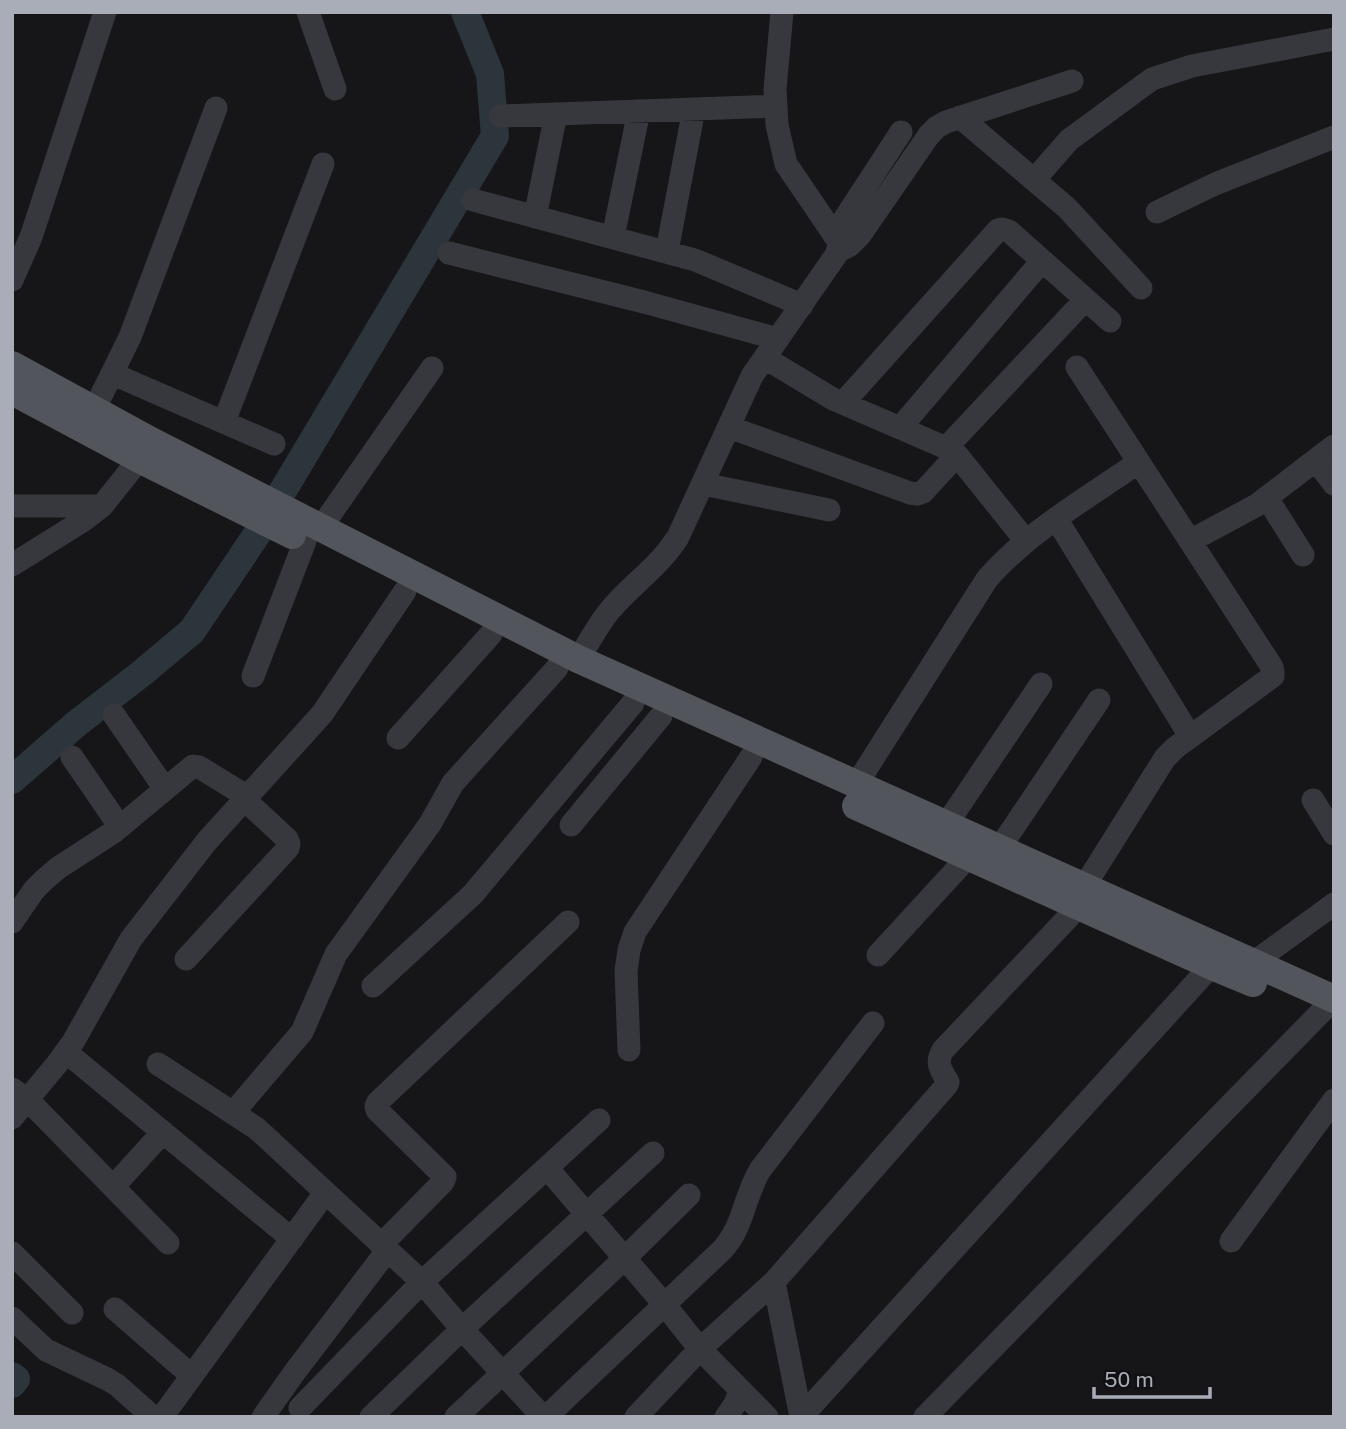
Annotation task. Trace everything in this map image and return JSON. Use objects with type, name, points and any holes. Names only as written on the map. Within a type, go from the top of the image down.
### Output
[{"type":"main road","points":[[12,365],[94,410],[146,450]]},
{"type":"main road","points":[[12,391],[146,450],[568,664],[633,703],[968,857],[1082,897],[1330,1008]]},
{"type":"main road","points":[[303,530],[405,591],[491,634],[568,664],[946,825],[999,849],[1082,897]]},
{"type":"main road","points":[[1219,958],[1253,962],[1330,1008]]},
{"type":"street","points":[[308,12],[335,89]]},
{"type":"street","points":[[782,12],[775,89],[777,125],[786,164],[836,243],[850,245],[860,235],[937,127],[960,117],[1072,82]]},
{"type":"street","points":[[12,280],[31,237],[99,14]]},
{"type":"street","points":[[1034,180],[1069,140],[1153,79],[1192,66],[1334,39]]},
{"type":"street","points":[[500,116],[776,106]]},
{"type":"street","points":[[94,410],[130,337],[216,108]]},
{"type":"street","points":[[667,251],[694,109]]},
{"type":"street","points":[[613,237],[639,111]]},
{"type":"street","points":[[534,217],[556,114]]},
{"type":"street","points":[[960,117],[1075,217],[1141,288]]},
{"type":"street","points":[[233,1113],[302,1032],[336,954],[430,824],[453,783],[568,664],[611,609],[669,551],[678,537],[752,376],[802,305],[901,132]]},
{"type":"street","points":[[1157,212],[1215,184],[1334,137]]},
{"type":"street","points":[[224,422],[323,164]]},
{"type":"street","points":[[472,200],[667,251],[802,305]]},
{"type":"street","points":[[843,403],[998,230],[1009,231],[1110,321]]},
{"type":"street","points":[[449,253],[645,302],[778,339]]},
{"type":"street","points":[[900,428],[1042,261]]},
{"type":"street","points":[[729,427],[910,493],[923,492],[952,451],[1085,300]]},
{"type":"street","points":[[765,358],[820,392],[952,451],[1026,541]]},
{"type":"street","points":[[636,1417],[700,1349],[774,1282],[946,1086],[948,1082],[938,1061],[943,1050],[1082,897],[1165,758],[1273,676],[1272,667],[1077,367]]},
{"type":"street","points":[[253,676],[303,530],[432,368]]},
{"type":"street","points":[[113,373],[274,444]]},
{"type":"street","points":[[12,565],[102,506],[146,450]]},
{"type":"street","points":[[1190,541],[1266,498],[1325,453],[1334,484]]},
{"type":"street","points":[[856,785],[987,579],[1026,541],[1139,462]]},
{"type":"street","points":[[703,484],[829,510]]},
{"type":"street","points":[[1266,498],[1303,555]]},
{"type":"street","points":[[12,506],[102,506]]},
{"type":"street","points":[[1057,520],[1191,736]]},
{"type":"street","points":[[12,1118],[20,1094],[66,1052],[87,1020],[131,939],[207,841],[322,714],[405,591]]},
{"type":"street","points":[[398,738],[491,634]]},
{"type":"street","points":[[946,825],[1041,684]]},
{"type":"street","points":[[999,849],[1099,700]]},
{"type":"street","points":[[373,986],[473,894],[633,703]]},
{"type":"street","points":[[114,715],[165,789]]},
{"type":"street","points":[[571,825],[661,716]]},
{"type":"street","points":[[72,757],[120,827]]},
{"type":"street","points":[[629,1050],[626,971],[635,932],[751,757]]},
{"type":"street","points":[[12,922],[34,890],[58,868],[120,827],[193,766],[199,767],[246,799],[289,844],[186,959]]},
{"type":"street","points":[[1313,800],[1334,834]]},
{"type":"street","points":[[878,955],[968,857]]},
{"type":"street","points":[[1253,962],[1334,904]]},
{"type":"street","points":[[263,1417],[384,1248],[445,1177],[377,1110],[378,1102],[568,922]]},
{"type":"street","points":[[801,1417],[1219,958]]},
{"type":"street","points":[[925,1417],[1330,1008]]},
{"type":"street","points":[[158,1064],[266,1137],[422,1282],[545,1417],[732,1239],[760,1170],[873,1023]]},
{"type":"street","points":[[66,1052],[292,1239]]},
{"type":"street","points":[[20,1094],[167,1243]]},
{"type":"street","points":[[1231,1241],[1334,1100]]},
{"type":"street","points":[[283,1388],[304,1412],[422,1282],[599,1121]]},
{"type":"street","points":[[113,1187],[163,1132]]},
{"type":"street","points":[[370,1417],[653,1153]]},
{"type":"street","points":[[547,1168],[700,1349],[767,1417]]},
{"type":"street","points":[[163,1417],[325,1193]]},
{"type":"street","points":[[456,1417],[688,1195]]},
{"type":"street","points":[[12,1253],[72,1312]]},
{"type":"street","points":[[774,1282],[801,1417]]},
{"type":"street","points":[[115,1309],[192,1376]]},
{"type":"street","points":[[12,1318],[47,1350],[117,1385],[153,1417]]},
{"type":"street","points":[[726,1417],[740,1390]]},
{"type":"waterway","points":[[12,780],[76,724],[192,631],[257,534],[495,136],[490,74],[465,12]]},
{"type":"waterway","points":[[12,1376],[16,1379],[12,1384]]}]
